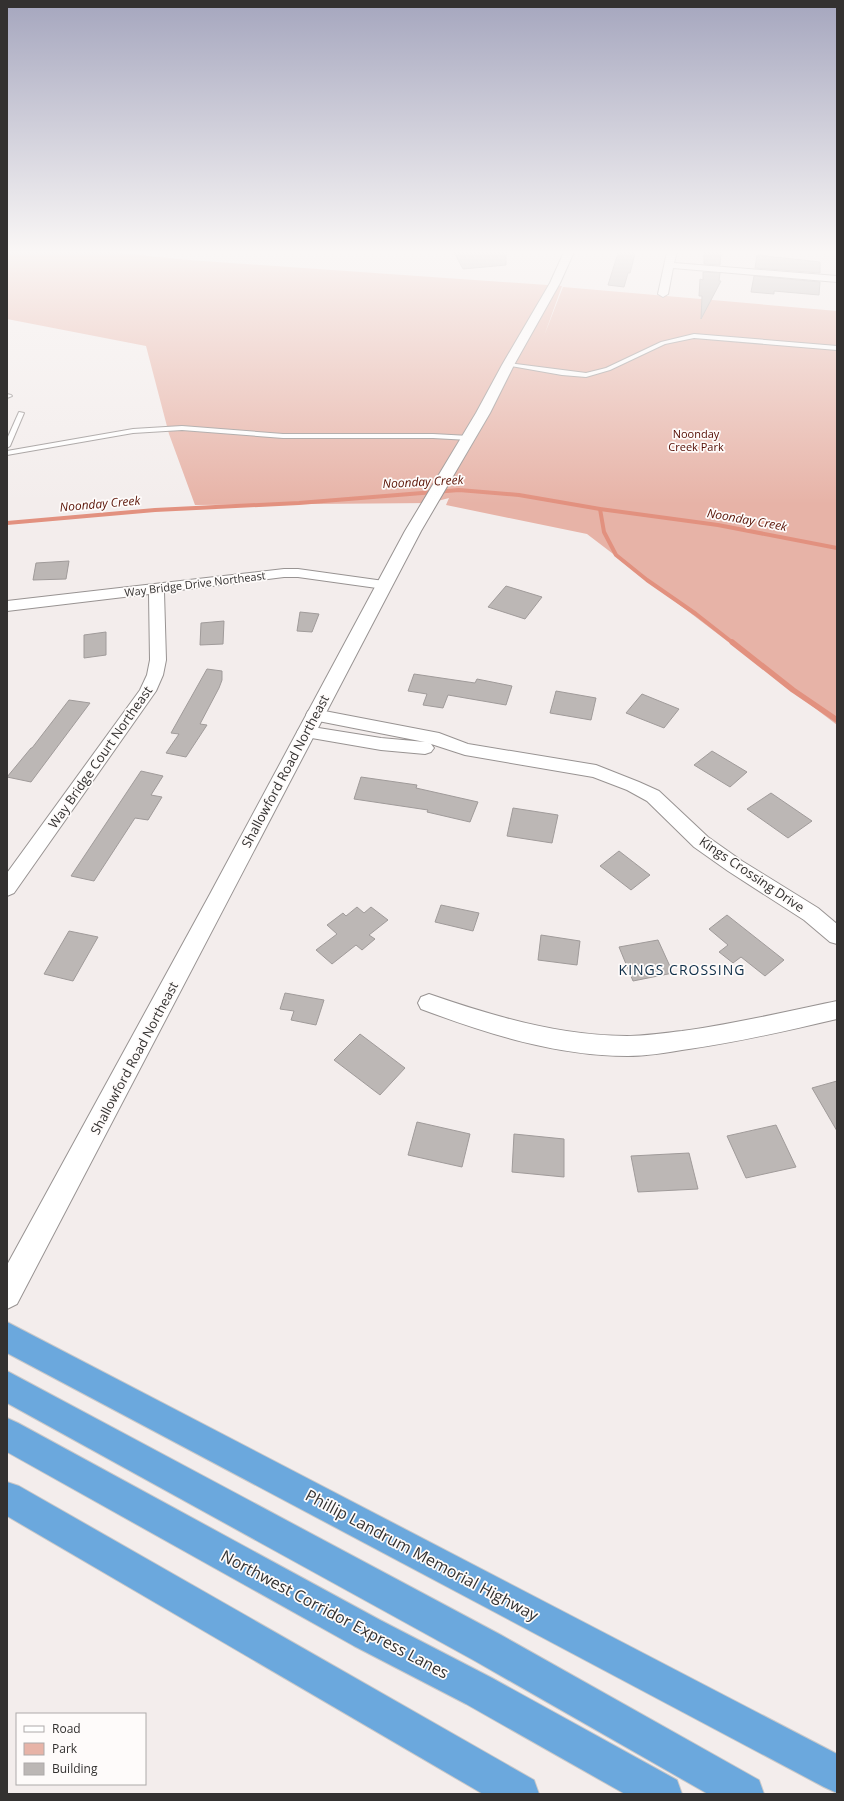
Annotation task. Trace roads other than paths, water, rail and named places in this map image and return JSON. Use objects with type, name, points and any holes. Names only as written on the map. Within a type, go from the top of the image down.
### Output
[{"type":"highway","name":"Phillip Landrum Memorial Highway","points":[[7,1337],[837,1774]]},
{"type":"highway","points":[[7,1386],[488,1648],[745,1794]]},
{"type":"highway","name":"Northwest Corridor Express Lanes","points":[[7,1434],[367,1633],[479,1691],[663,1794]]},
{"type":"highway","points":[[7,1498],[520,1794]]},
{"type":"street","name":"Shallowford Road Northeast","points":[[7,1294],[218,900],[384,585],[525,336]]},
{"type":"street","name":"Way Bridge Drive Northeast","points":[[7,606],[284,573],[298,573],[384,585]]},
{"type":"street","name":"Way Bridge Court Northeast","points":[[7,888],[148,691],[155,675],[158,660],[156,588]]},
{"type":"street","name":"Kings Crossing Drive","points":[[310,723],[381,744],[435,749],[465,749],[596,771],[634,786],[653,796],[701,842],[735,866],[811,914],[837,936]]},
{"type":"street","points":[[429,1003],[472,1019],[550,1038],[591,1045],[628,1046],[702,1038],[837,1010]]},
{"type":"lane","points":[[508,365],[572,375],[593,374],[608,369],[663,343],[694,336]]},
{"type":"lane","points":[[695,336],[837,348]]},
{"type":"lane","points":[[7,446],[21,413]]},
{"type":"lane","points":[[7,454],[133,431],[182,428],[283,436],[447,436],[465,444]]},
{"type":"waterway","name":"Noonday Creek","points":[[7,523],[155,510],[299,503],[459,490],[519,495],[600,509]]},
{"type":"waterway","name":"Noonday Creek","points":[[600,509],[718,525],[837,548]]},
{"type":"waterway","points":[[600,509],[604,532],[616,555],[647,580],[696,614],[733,643]]},
{"type":"waterway","points":[[732,642],[793,690],[837,720]]},
{"type":"district","name":"KINGS CROSSING","points":[[682,970]]},
{"type":"park label","name":"Noonday Creek Park","points":[[696,440]]}]
